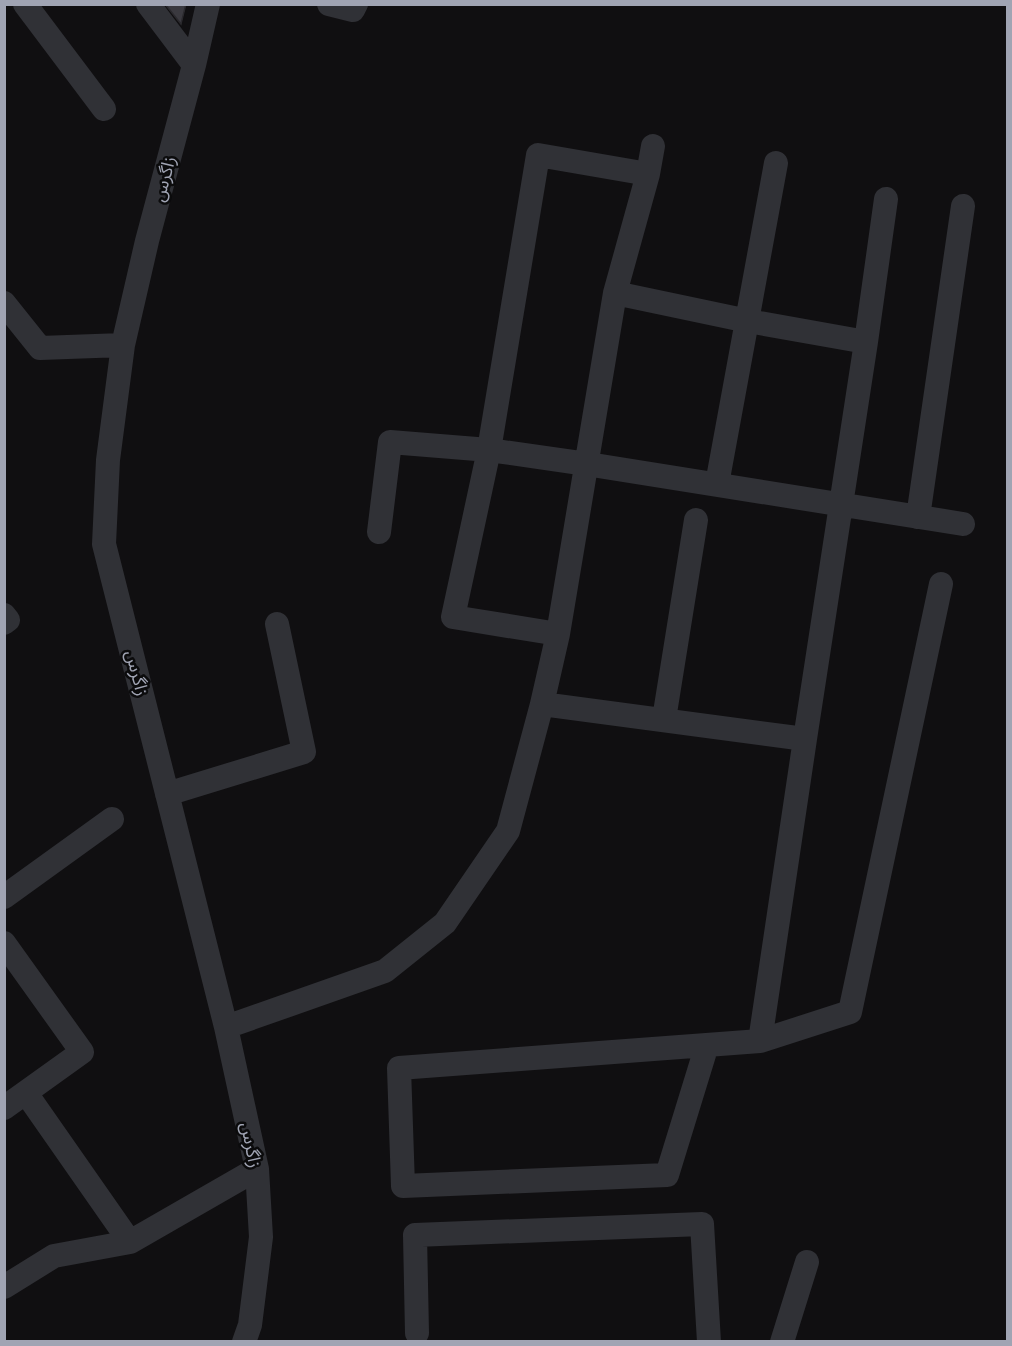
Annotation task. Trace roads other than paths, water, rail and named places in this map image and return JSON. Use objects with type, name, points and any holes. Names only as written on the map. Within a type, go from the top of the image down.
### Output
[{"type":"street","points":[[25,4],[104,109]]},
{"type":"street","points":[[148,4],[194,65]]},
{"type":"street","name":"زاگرس","points":[[208,4],[147,241],[123,345],[108,460],[104,544],[226,1027],[257,1169],[261,1238],[250,1325],[244,1341]]},
{"type":"street","points":[[329,4],[353,10],[356,4]]},
{"type":"street","points":[[226,1027],[385,971],[445,922],[508,831],[558,634],[615,293],[648,174],[653,146]]},
{"type":"street","points":[[558,634],[453,617],[489,450],[538,155],[648,174]]},
{"type":"street","points":[[717,484],[777,163]]},
{"type":"street","points":[[760,1041],[886,199]]},
{"type":"street","points":[[918,517],[963,206]]},
{"type":"street","points":[[615,293],[747,321],[866,342]]},
{"type":"street","points":[[4,303],[40,348],[123,345]]},
{"type":"street","points":[[379,532],[390,441],[489,450],[587,464],[963,524]]},
{"type":"street","points":[[664,719],[696,520]]},
{"type":"street","points":[[707,1045],[668,1176],[403,1186],[399,1068],[760,1041],[850,1012],[941,584]]},
{"type":"street","points":[[167,794],[304,752],[277,624]]},
{"type":"street","points":[[542,704],[805,739]]},
{"type":"street","points":[[4,897],[112,819]]},
{"type":"street","points":[[4,944],[82,1052],[4,1108]]},
{"type":"street","points":[[26,1093],[130,1242]]},
{"type":"street","points":[[4,1287],[54,1256],[130,1242],[257,1169]]},
{"type":"street","points":[[417,1333],[415,1235],[702,1224],[709,1341]]},
{"type":"street","points":[[782,1341],[807,1262]]}]
